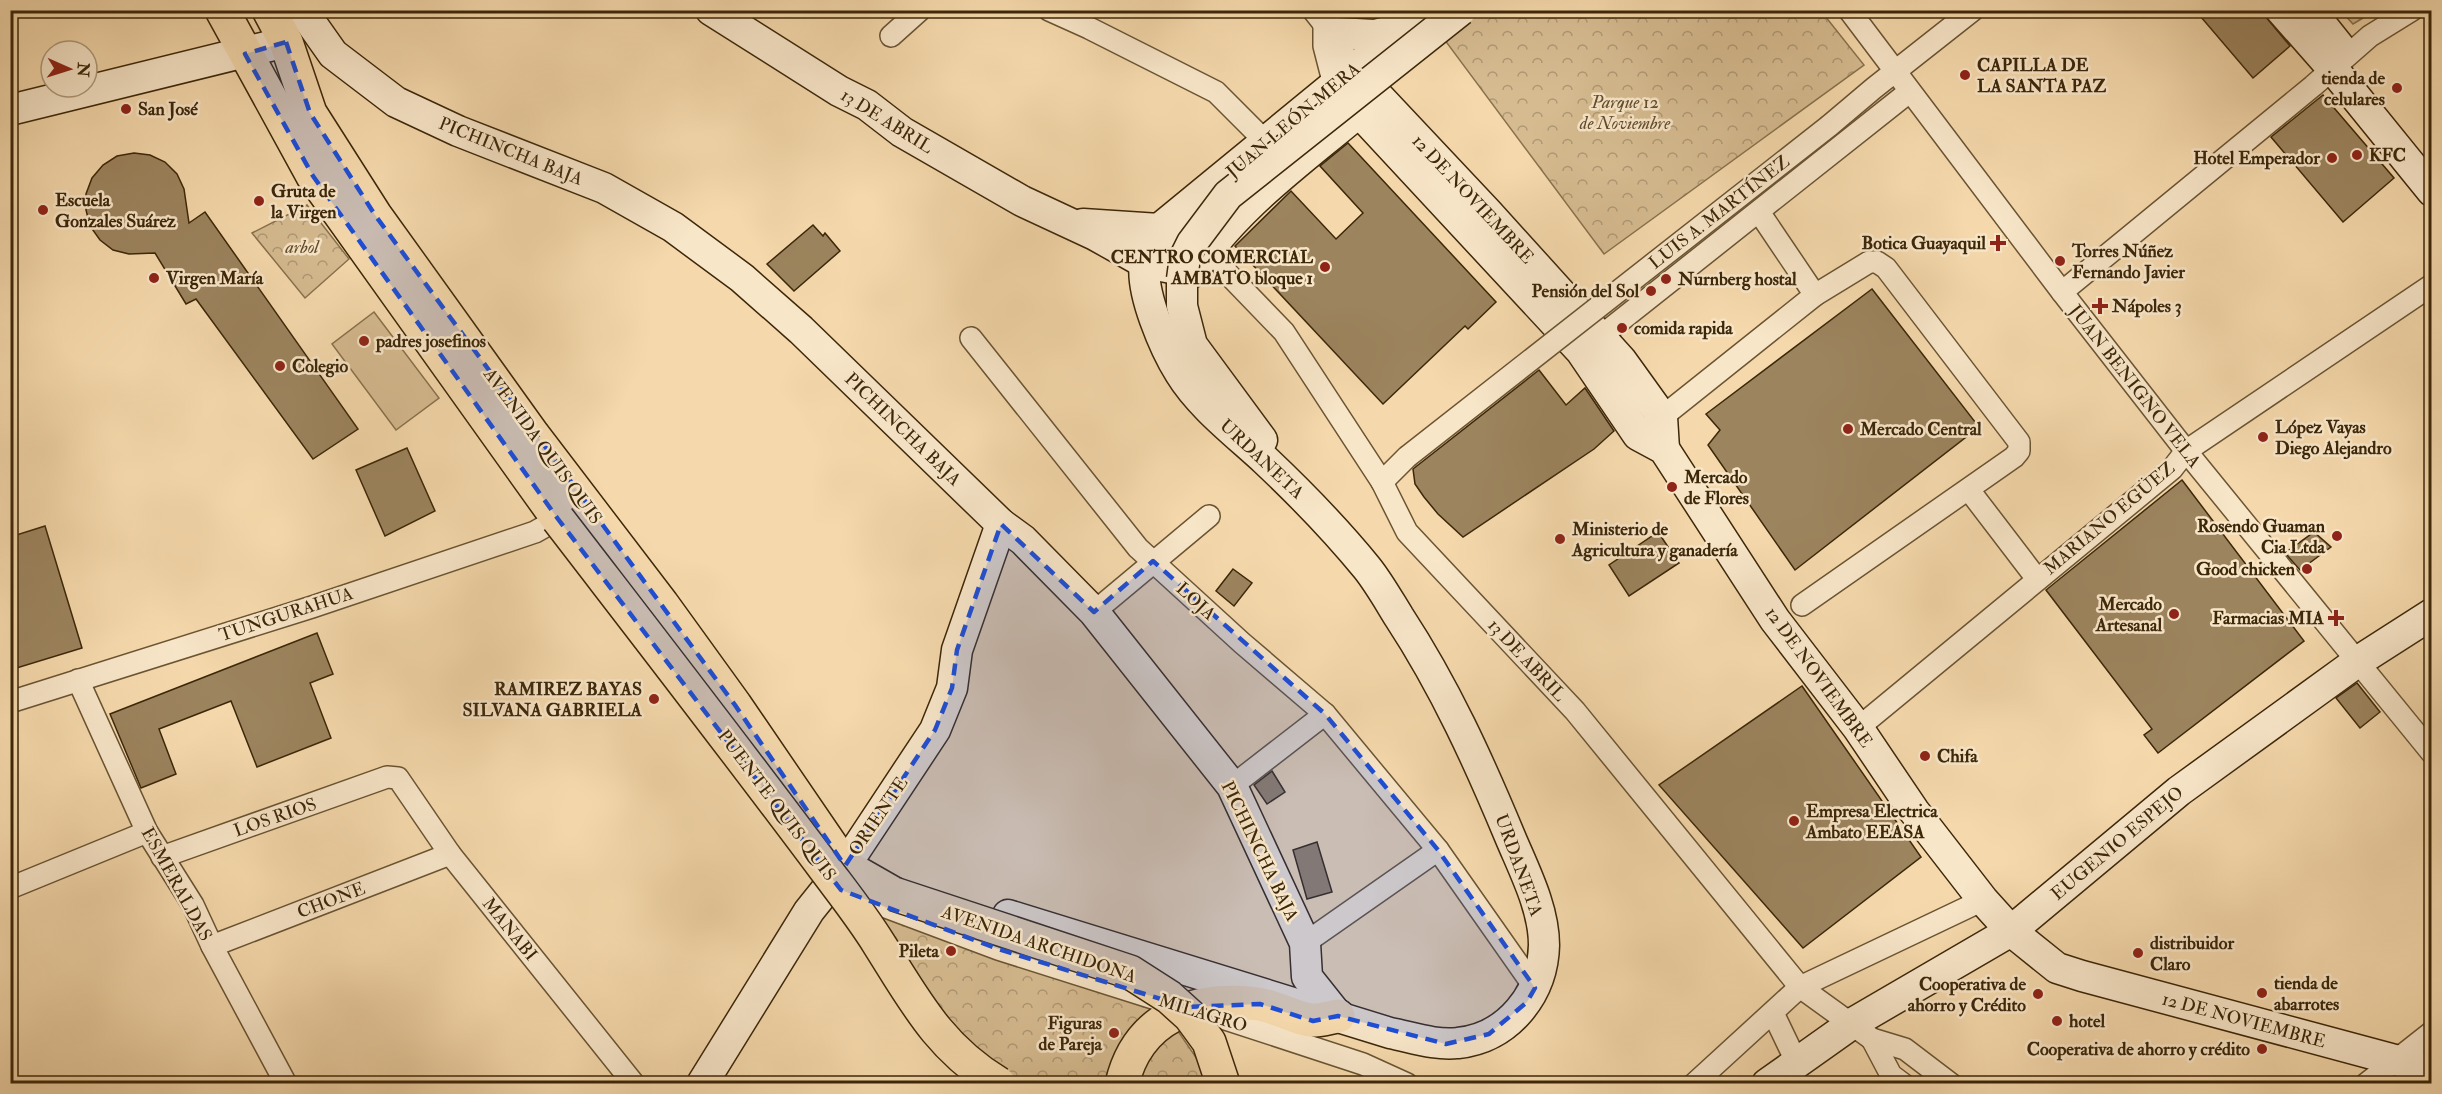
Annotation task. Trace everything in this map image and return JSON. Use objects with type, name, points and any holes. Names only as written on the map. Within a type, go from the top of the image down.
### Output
[{"type":"main road","name":"AVENIDA QUIS QUIS","points":[[222,10],[313,176],[558,519]]},
{"type":"main road","name":"AVENIDA QUIS QUIS","points":[[269,10],[286,42],[310,113],[362,195],[533,435],[662,603],[735,705],[837,876]]},
{"type":"main road","name":"PUENTE QUIS QUIS","points":[[558,519],[827,871],[879,943],[907,991],[938,1033],[976,1070],[999,1083]]},
{"type":"main road","name":"AVENIDA ARCHIDONA","points":[[837,876],[1130,972],[1169,996],[1190,1016],[1209,1042],[1223,1083]]},
{"type":"main road","points":[[1122,1083],[1134,1051],[1147,1033],[1187,1007],[1229,1002],[1260,1004],[1313,1021],[1338,1016]]},
{"type":"street","name":"PICHINCHA BAJA","points":[[302,10],[333,54],[396,102],[458,131],[604,188],[645,210],[690,239],[742,278],[801,330],[1001,524],[1023,540],[1094,612],[1232,786],[1305,943],[1308,977],[1338,1016]]},
{"type":"street","name":"13 DE ABRIL","points":[[711,10],[839,91],[867,105],[902,132],[1022,201],[1068,222],[1145,263],[1188,275],[1228,274]]},
{"type":"street","points":[[891,36],[920,10]]},
{"type":"street","points":[[1049,10],[1216,92],[1267,143]]},
{"type":"street","points":[[1304,497],[1192,345],[1182,306],[1188,275],[1185,257],[1191,243],[1228,195],[1461,10]]},
{"type":"street","name":"JUAN BENIGNO VELA","points":[[1849,10],[1909,92],[2186,451],[2432,753]]},
{"type":"street","name":"LUIS A. MARTÍNEZ","points":[[1382,482],[1407,457],[1973,10]]},
{"type":"street","points":[[2281,10],[2340,63],[2432,160]]},
{"type":"street","points":[[2310,10],[2340,63],[2432,191]]},
{"type":"street","points":[[2062,292],[2370,36],[2412,10]]},
{"type":"street","points":[[1343,78],[1324,46],[1324,23],[1375,35],[1415,19]]},
{"type":"street","name":"JUAN LEÓN MERA","points":[[1159,229],[1267,143],[1415,19]]},
{"type":"street","points":[[10,110],[245,54],[286,42]]},
{"type":"street","name":"12 DE NOVIEMBRE","points":[[1343,78],[1359,112],[1590,345],[1620,360],[1662,417],[1664,449]]},
{"type":"street","name":"12 DE NOVIEMBRE","points":[[1343,78],[1376,94],[1488,213],[1590,345],[1638,435],[1664,449],[1775,620],[1858,728],[1914,811],[1983,900],[2011,931],[2057,968],[2432,1070]]},
{"type":"street","name":"LUIS A. MARTÍNEZ","points":[[1590,345],[1909,92]]},
{"type":"street","name":"JUAN LEÓN MERA","points":[[1188,275],[1211,245],[1244,210],[1359,112]]},
{"type":"street","points":[[1759,212],[1815,295]]},
{"type":"street","name":"13 DE ABRIL","points":[[1068,222],[1159,229],[1211,245],[1228,274],[1284,332],[1382,482],[1407,532],[1575,711],[1800,987],[1863,1031]]},
{"type":"street","name":"URDANETA","points":[[837,876],[1338,1016],[1390,1033],[1446,1044],[1477,1039],[1501,1028],[1521,1009],[1535,988],[1543,957],[1543,930],[1530,884],[1480,763],[1426,658],[1374,579],[1304,497],[1216,416],[1181,376],[1159,334],[1145,281],[1145,263],[1159,229]]},
{"type":"street","points":[[1638,435],[1815,295],[1869,262],[1877,262],[1886,268],[2019,442],[2019,451],[1969,490],[1802,605]]},
{"type":"street","name":"MARIANO EGÜEZ","points":[[1858,728],[2172,469],[2186,451],[2432,285]]},
{"type":"street","name":"LOJA","points":[[971,338],[1138,548],[1324,714],[1438,850],[1535,988]]},
{"type":"street","points":[[1969,490],[2037,579]]},
{"type":"street","points":[[1094,612],[1209,516]]},
{"type":"street","name":"TUNGURAHUA","points":[[10,702],[312,607],[535,532],[558,519]]},
{"type":"street","name":"ORIENTE","points":[[702,1083],[809,911],[837,876],[935,730],[952,688],[957,650],[1001,524]]},
{"type":"street","name":"EUGENIO ESPEJO","points":[[1767,1083],[1796,1061],[1863,1031],[2011,931],[2179,791],[2357,662],[2432,614]]},
{"type":"street","name":"ESMERALDAS","points":[[78,680],[147,831],[193,906],[286,1083]]},
{"type":"street","points":[[1232,786],[1324,714]]},
{"type":"street","name":"MANABI","points":[[387,777],[398,778],[450,854],[634,1083]]},
{"type":"street","name":"LOS RIOS","points":[[162,856],[387,777]]},
{"type":"street","points":[[10,888],[147,831]]},
{"type":"street","points":[[1305,943],[1438,850]]},
{"type":"street","name":"CHONE","points":[[212,946],[450,854]]},
{"type":"street","name":"MILAGRO","points":[[837,876],[998,949],[1363,1064],[1407,1083]]},
{"type":"street","points":[[1695,1083],[1800,987],[1983,900]]},
{"type":"street","points":[[1773,1012],[1796,1061]]},
{"type":"street","points":[[1863,1031],[1891,1075],[1903,1083]]},
{"type":"street","points":[[1863,1031],[1905,1049],[1951,1083]]},
{"type":"street","points":[[2366,1083],[2432,1032]]},
{"type":"highlighted area","points":[[286,42],[310,113],[375,215],[735,705],[845,866],[935,730],[952,688],[957,650],[1001,524],[1094,612],[1153,561],[1325,714],[1438,850],[1535,988],[1527,1002],[1489,1034],[1446,1044],[1338,1016],[1313,1021],[1260,1004],[1187,1007],[998,949],[841,890],[558,519],[392,288],[313,176],[245,54]]},
{"type":"green space","name":"Parque 12 de Noviembre","points":[[1479,11],[1821,11],[1864,65],[1604,254],[1444,39]]},
{"type":"green space","points":[[2341,11],[2375,11],[2353,24]]},
{"type":"green space","name":"arbol","points":[[307,205],[349,259],[305,298],[252,233]]},
{"type":"green space","points":[[374,312],[439,398],[396,430],[332,344]]},
{"type":"green space","points":[[872,896],[1160,1005],[1206,1072],[1208,1083],[1018,1083],[985,1065],[915,986]]},
{"type":"building","points":[[2195,10],[2260,10],[2290,46],[2253,78]]},
{"type":"building","name":"Hotel Emperador","points":[[2323,95],[2394,178],[2343,222],[2271,137]]},
{"type":"building","name":"CENTRO COMERCIAL AMBATO bloque 1","points":[[1348,143],[1496,302],[1468,329],[1465,326],[1383,404],[1235,246],[1291,191],[1336,239],[1363,213],[1320,166]]},
{"type":"building","name":"Colegio","points":[[134,153],[150,155],[165,162],[177,174],[184,189],[189,223],[205,212],[358,429],[313,459],[196,299],[186,304],[155,253],[129,254],[113,250],[100,240],[90,226],[86,210],[86,194],[92,178],[103,165],[117,156]]},
{"type":"building","points":[[813,225],[823,236],[825,233],[840,251],[794,291],[767,264]]},
{"type":"building","name":"Mercado Central","points":[[1872,289],[1979,427],[1795,570],[1708,445],[1720,430],[1706,414]]},
{"type":"building","points":[[1539,370],[1566,405],[1585,388],[1614,431],[1594,449],[1463,537],[1438,514],[1424,497],[1415,484],[1413,469]]},
{"type":"building","points":[[407,448],[435,511],[385,536],[356,470]]},
{"type":"building","name":"Mercado Artesanal","points":[[2182,480],[2304,641],[2158,753],[2144,735],[2152,729],[2046,590]]},
{"type":"building","points":[[45,526],[82,648],[10,670],[10,537]]},
{"type":"building","points":[[1658,532],[1679,563],[1629,596],[1609,565]]},
{"type":"building","points":[[2314,532],[2331,547],[2300,570],[2285,553]]},
{"type":"building","points":[[1233,569],[1252,583],[1234,606],[1216,591]]},
{"type":"building","points":[[317,633],[333,674],[310,683],[331,738],[257,767],[231,701],[159,729],[176,774],[141,788],[110,714]]},
{"type":"building","points":[[2357,683],[2380,712],[2360,728],[2336,698]]},
{"type":"building","name":"Empresa Electrica Ambato EEASA","points":[[1802,686],[1921,857],[1803,948],[1659,785]]},
{"type":"building","points":[[1272,771],[1285,792],[1267,804],[1254,785]]},
{"type":"building","points":[[1317,842],[1332,892],[1307,899],[1293,850]]},
{"type":"place","name":"CAPILLA DE LA SANTA PAZ","points":[[1965,75]]},
{"type":"place","name":"tienda de celulares","points":[[2397,88]]},
{"type":"place","name":"San José","points":[[126,109]]},
{"type":"place","name":"KFC","points":[[2357,155]]},
{"type":"place","name":"Hotel Emperador","points":[[2332,158]]},
{"type":"place","name":"Gruta de la Virgen","points":[[259,201]]},
{"type":"place","name":"Escuela Gonzales Suárez","points":[[43,210]]},
{"type":"place","name":"Botica Guayaquil","points":[[1998,243]]},
{"type":"place","name":"Torres Núñez Fernando Javier","points":[[2060,261]]},
{"type":"place","name":"CENTRO COMERCIAL AMBATO bloque 1","points":[[1325,267]]},
{"type":"place","name":"Virgen María","points":[[154,278]]},
{"type":"place","name":"Nurnberg hostal","points":[[1666,279]]},
{"type":"place","name":"Pensión del Sol","points":[[1651,291]]},
{"type":"place","name":"Nápoles 3","points":[[2100,306]]},
{"type":"place","name":"comida rapida","points":[[1622,328]]},
{"type":"place","name":"padres josefinos","points":[[364,341]]},
{"type":"place","name":"Colegio","points":[[280,366]]},
{"type":"place","name":"Mercado Central","points":[[1848,429]]},
{"type":"place","name":"López Vayas Diego Alejandro","points":[[2263,437]]},
{"type":"place","name":"Mercado de Flores","points":[[1672,487]]},
{"type":"place","name":"Rosendo Guaman Cia Ltda","points":[[2337,536]]},
{"type":"place","name":"Ministerio de Agricultura y ganadería","points":[[1560,539]]},
{"type":"place","name":"Good chicken","points":[[2307,569]]},
{"type":"place","name":"Mercado Artesanal","points":[[2174,614]]},
{"type":"place","name":"Farmacias MIA","points":[[2336,618]]},
{"type":"place","name":"RAMIREZ BAYAS SILVANA GABRIELA","points":[[654,699]]},
{"type":"place","name":"Chifa","points":[[1925,756]]},
{"type":"place","name":"Empresa Electrica Ambato EEASA","points":[[1794,821]]},
{"type":"place","name":"Pileta","points":[[951,951]]},
{"type":"place","name":"distribuidor Claro","points":[[2138,953]]},
{"type":"place","name":"tienda de abarrotes","points":[[2262,993]]},
{"type":"place","name":"Cooperativa de ahorro y Crédito","points":[[2038,994]]},
{"type":"place","name":"hotel","points":[[2057,1021]]},
{"type":"place","name":"Figuras de Pareja","points":[[1114,1033]]},
{"type":"place","name":"Cooperativa de ahorro y crédito","points":[[2262,1049]]}]
